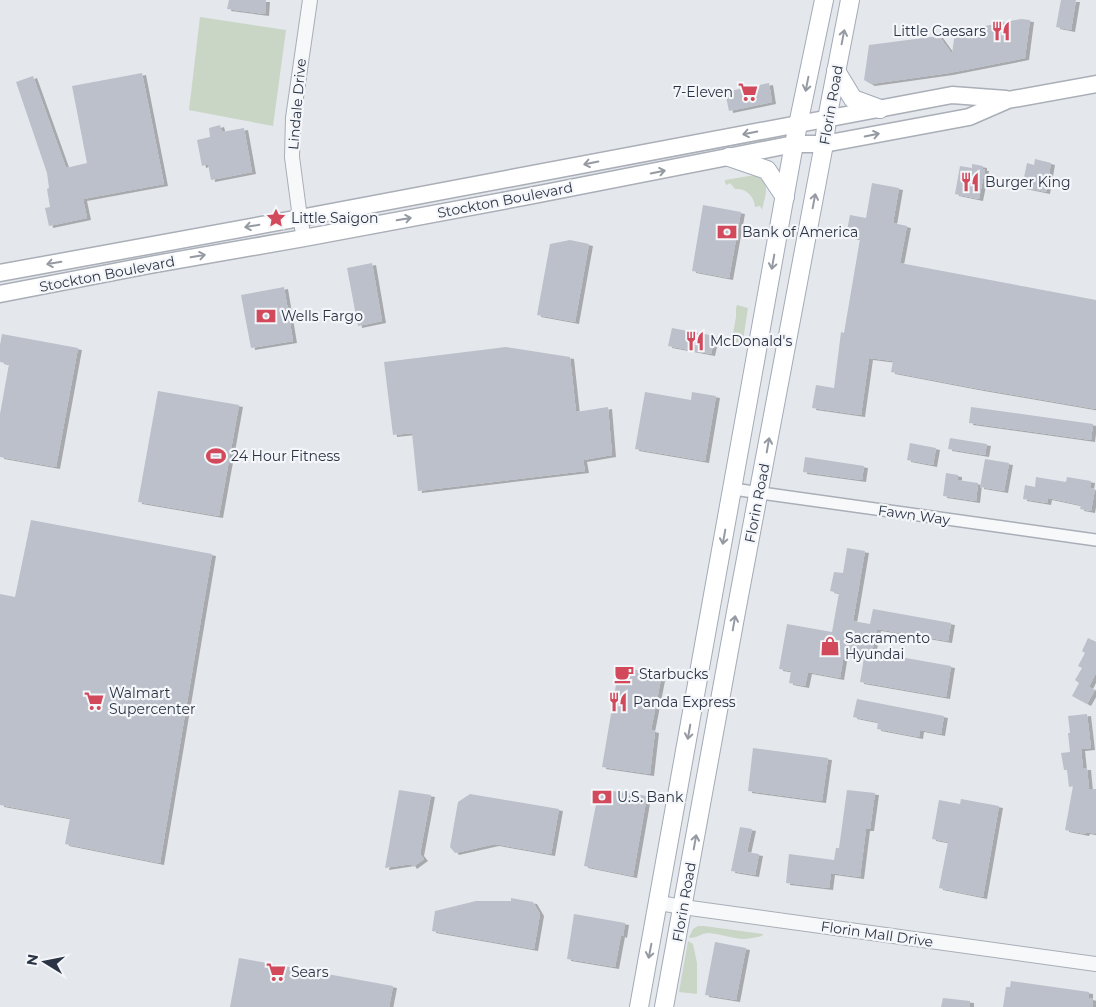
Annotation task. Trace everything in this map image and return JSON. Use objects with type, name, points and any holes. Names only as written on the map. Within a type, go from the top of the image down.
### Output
[{"type":"main road","name":"Florin Road","points":[[639,1007],[794,144],[824,0]]},
{"type":"main road","name":"Florin Road","points":[[664,1007],[850,0]]},
{"type":"main road","points":[[836,72],[852,99],[880,109]]},
{"type":"main road","name":"Stockton Boulevard","points":[[0,294],[729,158],[794,144],[824,144],[969,117],[1008,100],[1096,84]]},
{"type":"main road","name":"Stockton Boulevard","points":[[0,273],[952,95],[1008,100]]},
{"type":"main road","points":[[729,158],[767,170],[785,197]]},
{"type":"street","name":"Lindale Drive","points":[[304,238],[292,157],[293,118],[310,0]]},
{"type":"street","name":"Fawn Way","points":[[733,489],[1096,540]]},
{"type":"street","name":"Florin Mall Drive","points":[[659,903],[1096,964]]},
{"type":"green space","points":[[200,17],[286,30],[273,126],[189,110]]},
{"type":"green space","points":[[755,175],[764,182],[766,190],[762,210],[760,206],[755,207],[753,199],[746,191],[735,189],[730,183],[727,185],[725,183],[725,180]]},
{"type":"green space","points":[[737,305],[748,308],[742,347],[731,345]]},
{"type":"green space","points":[[698,926],[763,934],[762,936],[742,939],[709,933],[690,938],[693,929]]},
{"type":"green space","points":[[688,941],[693,944],[697,963],[697,994],[679,992]]},
{"type":"building","points":[[229,0],[266,0],[265,14],[227,9]]},
{"type":"building","points":[[1061,0],[1076,0],[1071,30],[1056,27]]},
{"type":"building","points":[[1021,19],[1030,20],[1025,58],[949,73],[871,84],[864,80],[869,45],[939,36],[952,54],[955,32]]},
{"type":"building","points":[[142,73],[164,184],[83,199],[87,218],[49,226],[45,208],[50,207],[47,173],[16,82],[33,76],[66,168],[87,163],[72,86]]},
{"type":"building","points":[[769,83],[772,102],[729,111],[725,92]]},
{"type":"building","points":[[220,125],[222,132],[244,128],[252,172],[211,180],[208,164],[202,166],[197,140],[210,137],[209,128]]},
{"type":"building","points":[[1035,159],[1051,163],[1046,192],[1022,187],[1027,163],[1034,165]]},
{"type":"building","name":"Burger King","points":[[972,164],[983,166],[983,169],[985,169],[979,199],[955,194],[960,166],[972,168]]},
{"type":"building","points":[[872,183],[899,188],[893,223],[907,226],[900,263],[1096,300],[1096,409],[891,372],[893,361],[869,358],[861,415],[812,408],[816,385],[834,388],[841,332],[844,333],[860,239],[846,236],[850,215],[866,218]]},
{"type":"building","points":[[703,205],[741,212],[729,278],[692,271]]},
{"type":"building","points":[[570,240],[589,244],[575,322],[537,315],[550,244]]},
{"type":"building","points":[[372,263],[382,321],[358,326],[347,268]]},
{"type":"building","points":[[284,287],[293,341],[251,348],[241,295]]},
{"type":"building","points":[[672,328],[715,336],[711,354],[668,346]]},
{"type":"building","points":[[2,334],[78,348],[56,467],[0,457],[0,414],[9,364],[0,362]]},
{"type":"building","points":[[506,347],[570,357],[576,412],[608,407],[612,455],[583,460],[585,471],[418,491],[412,433],[393,435],[384,362]]},
{"type":"building","points":[[158,391],[239,405],[219,516],[138,502]]},
{"type":"building","points":[[645,392],[691,400],[692,392],[716,396],[705,461],[635,449]]},
{"type":"building","points":[[971,407],[1093,424],[1091,440],[969,423]]},
{"type":"building","points":[[950,438],[987,444],[985,455],[948,449]]},
{"type":"building","points":[[910,443],[936,448],[933,465],[907,460]]},
{"type":"building","points":[[805,457],[864,466],[862,480],[803,472]]},
{"type":"building","points":[[985,459],[1009,463],[1004,491],[980,487]]},
{"type":"building","points":[[946,473],[958,475],[958,480],[978,483],[976,501],[943,496]]},
{"type":"building","points":[[1036,477],[1066,482],[1067,477],[1091,481],[1090,488],[1095,489],[1091,511],[1080,509],[1081,505],[1048,498],[1047,503],[1023,499],[1025,485],[1035,487]]},
{"type":"building","name":"Walmart Supercenter","points":[[31,520],[212,554],[160,863],[65,844],[70,818],[0,805],[0,594],[15,597]]},
{"type":"building","points":[[847,548],[865,551],[853,621],[870,624],[873,609],[951,623],[948,641],[877,629],[872,652],[951,666],[946,697],[860,682],[864,658],[844,654],[840,678],[808,672],[805,686],[789,683],[791,671],[779,669],[787,624],[832,632],[839,593],[830,591],[834,572],[843,573]]},
{"type":"building","points":[[1088,638],[1096,642],[1096,673],[1089,687],[1095,690],[1087,704],[1072,696],[1079,683],[1075,680],[1082,668],[1078,666],[1085,653],[1082,651]]},
{"type":"building","points":[[619,667],[662,674],[651,730],[655,731],[650,774],[602,767]]},
{"type":"building","points":[[857,699],[944,716],[941,734],[920,730],[919,737],[877,729],[878,722],[853,717]]},
{"type":"building","points":[[1087,714],[1091,748],[1081,749],[1083,768],[1087,768],[1089,789],[1096,789],[1096,834],[1065,830],[1073,786],[1069,787],[1067,770],[1064,770],[1061,753],[1070,752],[1068,716]]},
{"type":"building","points":[[753,748],[828,758],[822,801],[748,791]]},
{"type":"building","points":[[599,789],[647,796],[633,876],[584,866]]},
{"type":"building","points":[[399,790],[431,795],[420,854],[424,859],[413,867],[411,864],[385,868]]},
{"type":"building","points":[[847,790],[875,793],[870,829],[866,829],[860,877],[831,873],[829,888],[786,883],[789,854],[834,860],[836,848],[839,848]]},
{"type":"building","points":[[470,794],[559,809],[551,854],[495,844],[455,853],[450,847],[458,802]]},
{"type":"building","points":[[961,799],[999,806],[983,897],[939,888],[948,842],[932,839],[939,800],[960,804]]},
{"type":"building","points":[[740,827],[752,829],[747,852],[759,854],[755,875],[731,871]]},
{"type":"building","points":[[511,898],[533,902],[540,914],[534,949],[432,931],[435,911],[476,901],[511,901]]},
{"type":"building","points":[[574,914],[625,923],[615,967],[567,959]]},
{"type":"building","points":[[715,942],[746,948],[736,1000],[705,995]]},
{"type":"building","name":"Sears","points":[[239,958],[393,986],[389,1007],[230,1007]]},
{"type":"building","points":[[1011,981],[1089,992],[1089,998],[1093,999],[1092,1007],[1003,1007],[1006,987],[1010,987]]},
{"type":"building","points":[[943,998],[970,1001],[970,1007],[941,1007]]},
{"type":"place","name":"Little Caesars","points":[[1001,31]]},
{"type":"place","name":"7-Eleven","points":[[748,92]]},
{"type":"place","name":"Burger King","points":[[970,182]]},
{"type":"place","name":"Little Saigon","points":[[276,218]]},
{"type":"place","name":"Bank of America","points":[[727,232]]},
{"type":"place","name":"Wells Fargo","points":[[266,316]]},
{"type":"place","name":"McDonald's","points":[[695,341]]},
{"type":"place","name":"24 Hour Fitness","points":[[216,456]]},
{"type":"place","name":"Sacramento Hyundai","points":[[830,646]]},
{"type":"place","name":"Starbucks","points":[[624,674]]},
{"type":"place","name":"Walmart Supercenter","points":[[94,701]]},
{"type":"place","name":"Panda Express","points":[[618,702]]},
{"type":"place","name":"U.S. Bank","points":[[602,797]]},
{"type":"place","name":"Sears","points":[[276,972]]}]
